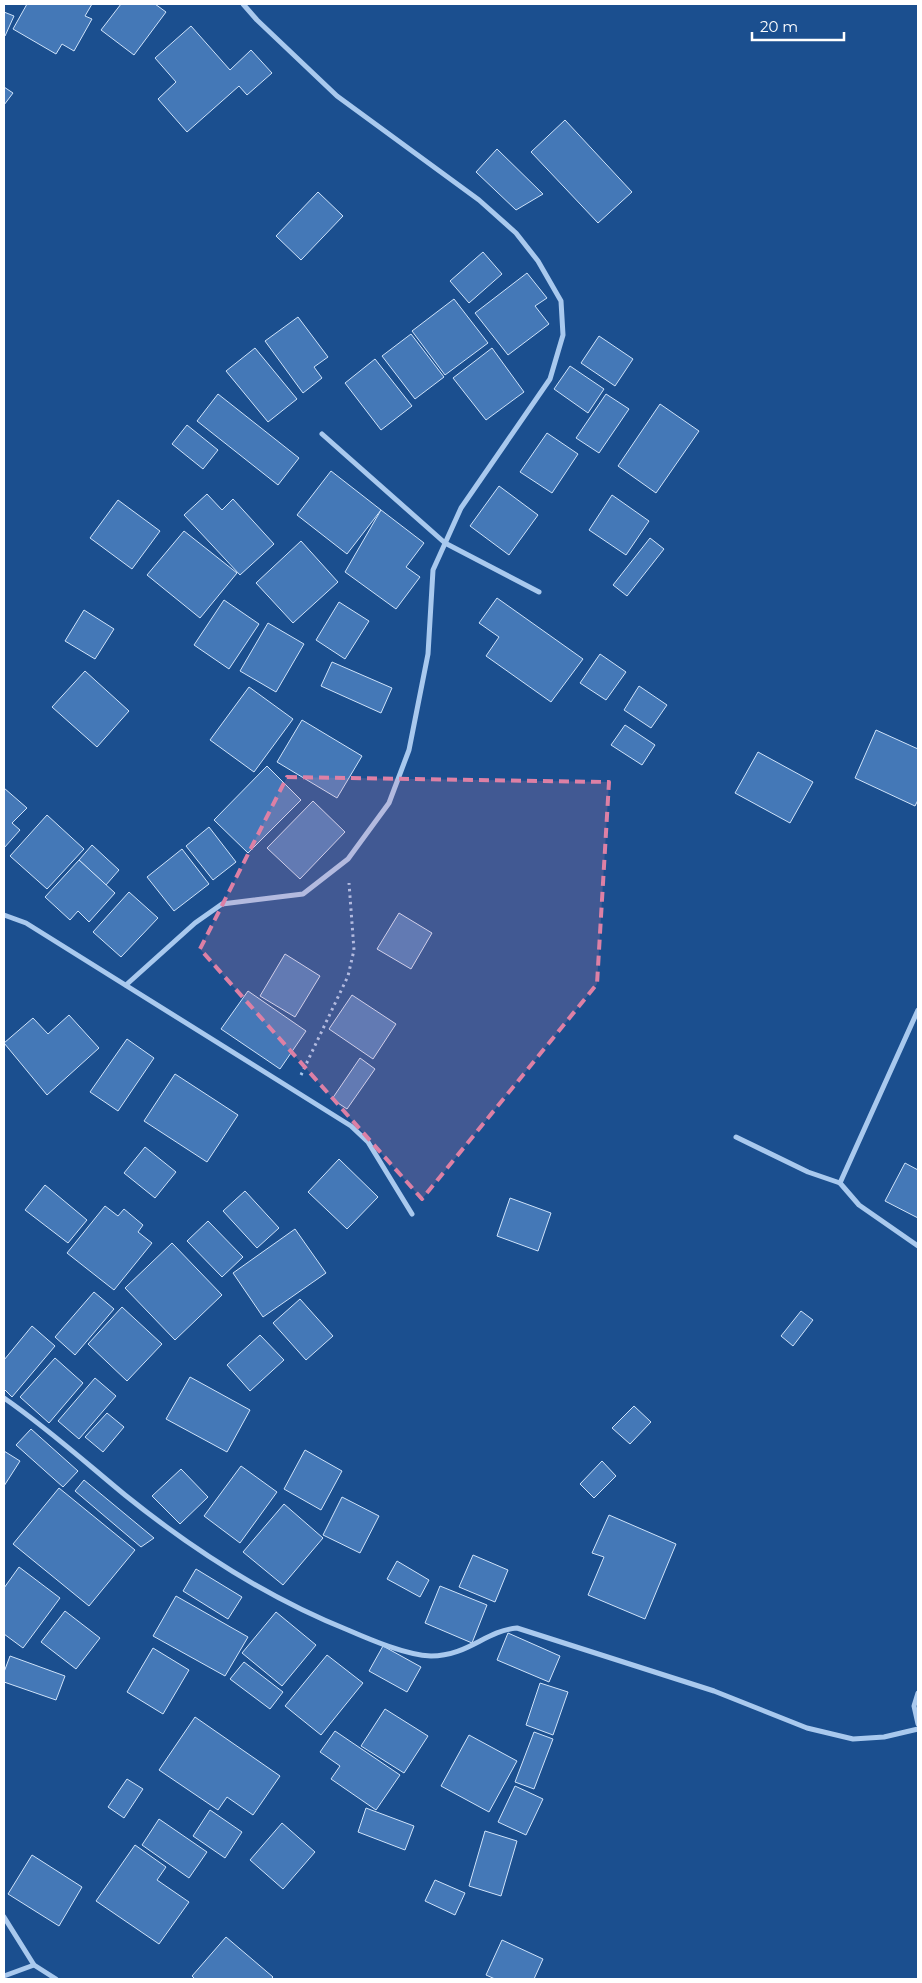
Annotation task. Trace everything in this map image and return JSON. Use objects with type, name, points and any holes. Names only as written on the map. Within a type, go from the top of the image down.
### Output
[{"type":"street","points":[[126,985],[195,923],[222,904],[302,894],[348,859],[389,803],[409,750],[428,654],[433,570],[461,508],[550,379],[563,335],[561,301],[538,261],[516,234],[479,200],[337,96],[257,20],[243,4]]},
{"type":"street","points":[[322,434],[445,543],[539,592]]},
{"type":"street","points":[[4,915],[26,923],[351,1126],[368,1142],[412,1214]]},
{"type":"street","points":[[840,1183],[918,1010]]},
{"type":"street","points":[[736,1137],[808,1172],[840,1183],[859,1205],[918,1246]]},
{"type":"street","points":[[4,1398],[31,1417],[127,1496],[209,1556],[274,1595],[324,1621],[367,1638],[415,1653],[432,1656],[462,1652],[504,1629],[517,1628],[714,1691],[808,1728],[853,1739],[884,1737],[918,1729]]},
{"type":"street","points":[[918,1693],[914,1706],[918,1724]]},
{"type":"street","points":[[4,1917],[34,1965],[56,1979]]},
{"type":"street","points":[[4,1976],[34,1965]]},
{"type":"path","points":[[294,1091],[348,976],[354,950],[348,859]]},
{"type":"highlighted area","points":[[287,777],[609,782],[597,984],[422,1199],[200,949]]},
{"type":"building","points":[[27,4],[92,4],[85,16],[92,19],[74,51],[62,44],[56,54],[13,29]]},
{"type":"building","points":[[121,4],[155,4],[166,12],[134,55],[101,30]]},
{"type":"building","points":[[4,12],[14,16],[5,36],[4,35]]},
{"type":"building","points":[[191,26],[230,70],[251,50],[272,73],[247,95],[239,86],[187,132],[158,99],[176,82],[155,58]]},
{"type":"building","points":[[4,87],[13,93],[4,105]]},
{"type":"building","points":[[565,120],[632,192],[598,223],[531,152]]},
{"type":"building","points":[[497,149],[543,194],[516,210],[476,172]]},
{"type":"building","points":[[318,192],[343,216],[301,260],[276,236]]},
{"type":"building","points":[[483,252],[502,274],[469,303],[450,281]]},
{"type":"building","points":[[527,273],[547,298],[535,306],[549,324],[508,355],[475,313]]},
{"type":"building","points":[[454,299],[488,343],[445,375],[412,331]]},
{"type":"building","points":[[298,317],[328,357],[314,367],[322,378],[303,393],[265,341]]},
{"type":"building","points":[[411,334],[444,377],[415,399],[382,356]]},
{"type":"building","points":[[599,336],[633,359],[615,386],[581,363]]},
{"type":"building","points":[[255,348],[297,399],[268,422],[226,371]]},
{"type":"building","points":[[492,348],[524,392],[486,420],[453,378]]},
{"type":"building","points":[[375,359],[412,406],[381,430],[345,383]]},
{"type":"building","points":[[570,366],[604,389],[588,413],[554,389]]},
{"type":"building","points":[[218,394],[299,458],[278,485],[197,421]]},
{"type":"building","points":[[606,394],[629,409],[599,453],[576,438]]},
{"type":"building","points":[[660,404],[699,431],[656,493],[618,466]]},
{"type":"building","points":[[187,425],[218,450],[203,469],[172,444]]},
{"type":"building","points":[[547,433],[578,454],[552,493],[520,472]]},
{"type":"building","points":[[331,471],[381,510],[347,554],[297,515]]},
{"type":"building","points":[[499,486],[538,515],[509,555],[470,526]]},
{"type":"building","points":[[207,494],[222,510],[233,499],[274,544],[240,575],[184,515]]},
{"type":"building","points":[[612,495],[649,521],[626,555],[589,530]]},
{"type":"building","points":[[118,500],[160,531],[132,569],[90,538]]},
{"type":"building","points":[[381,510],[424,543],[406,567],[420,577],[396,609],[345,572]]},
{"type":"building","points":[[184,531],[237,573],[200,618],[147,575]]},
{"type":"building","points":[[650,538],[664,549],[627,596],[613,585]]},
{"type":"building","points":[[301,541],[338,582],[293,623],[256,583]]},
{"type":"building","points":[[497,598],[583,659],[551,702],[486,656],[499,637],[479,623]]},
{"type":"building","points":[[224,600],[259,624],[229,669],[194,645]]},
{"type":"building","points":[[339,602],[369,621],[345,659],[316,640]]},
{"type":"building","points":[[84,610],[114,629],[95,659],[65,641]]},
{"type":"building","points":[[268,623],[304,644],[276,692],[240,671]]},
{"type":"building","points":[[600,654],[626,672],[606,700],[580,683]]},
{"type":"building","points":[[332,662],[392,688],[381,713],[321,686]]},
{"type":"building","points":[[85,671],[129,711],[97,747],[52,707]]},
{"type":"building","points":[[639,686],[667,705],[651,728],[624,710]]},
{"type":"building","points":[[249,687],[293,719],[254,772],[210,740]]},
{"type":"building","points":[[302,720],[362,756],[337,798],[277,762]]},
{"type":"building","points":[[625,725],[655,745],[642,765],[611,745]]},
{"type":"building","points":[[876,730],[918,749],[918,800],[915,806],[855,778]]},
{"type":"building","points":[[758,752],[813,782],[790,823],[735,793]]},
{"type":"building","points":[[267,766],[301,800],[248,853],[214,820]]},
{"type":"building","points":[[4,788],[27,808],[12,823],[20,830],[4,848]]},
{"type":"building","points":[[313,801],[345,832],[300,879],[267,848]]},
{"type":"building","points":[[47,815],[84,849],[47,889],[10,856]]},
{"type":"building","points":[[209,827],[236,862],[213,880],[186,846]]},
{"type":"building","points":[[92,845],[119,870],[106,885],[79,860]]},
{"type":"building","points":[[182,849],[209,884],[174,911],[147,877]]},
{"type":"building","points":[[79,860],[115,893],[89,922],[78,911],[70,920],[45,897]]},
{"type":"building","points":[[129,892],[158,918],[121,957],[93,932]]},
{"type":"building","points":[[399,913],[432,933],[411,969],[377,949]]},
{"type":"building","points":[[285,954],[320,976],[295,1017],[260,996]]},
{"type":"building","points":[[248,991],[306,1031],[280,1069],[221,1029]]},
{"type":"building","points":[[352,995],[396,1024],[373,1059],[329,1029]]},
{"type":"building","points":[[69,1015],[99,1048],[47,1095],[4,1043],[33,1018],[48,1034]]},
{"type":"building","points":[[127,1039],[154,1058],[118,1111],[90,1092]]},
{"type":"building","points":[[360,1058],[375,1069],[347,1109],[332,1099]]},
{"type":"building","points":[[175,1074],[238,1115],[207,1162],[144,1121]]},
{"type":"building","points":[[145,1147],[176,1172],[155,1198],[124,1173]]},
{"type":"building","points":[[339,1159],[378,1197],[347,1229],[308,1192]]},
{"type":"building","points":[[905,1163],[918,1170],[918,1218],[885,1201]]},
{"type":"building","points":[[45,1185],[87,1220],[68,1243],[25,1210]]},
{"type":"building","points":[[245,1191],[279,1228],[257,1248],[223,1211]]},
{"type":"building","points":[[510,1198],[551,1213],[538,1251],[497,1236]]},
{"type":"building","points":[[105,1206],[118,1216],[124,1209],[143,1225],[138,1232],[152,1243],[114,1290],[67,1253]]},
{"type":"building","points":[[208,1221],[243,1257],[222,1277],[187,1241]]},
{"type":"building","points":[[295,1229],[326,1273],[263,1317],[233,1273]]},
{"type":"building","points":[[172,1243],[222,1295],[175,1340],[125,1288]]},
{"type":"building","points":[[94,1292],[114,1309],[75,1355],[55,1337]]},
{"type":"building","points":[[300,1299],[333,1336],[306,1360],[273,1323]]},
{"type":"building","points":[[122,1307],[162,1344],[127,1381],[88,1344]]},
{"type":"building","points":[[801,1311],[813,1320],[793,1346],[781,1336]]},
{"type":"building","points":[[32,1326],[55,1346],[12,1397],[4,1389],[4,1360]]},
{"type":"building","points":[[260,1335],[284,1360],[250,1391],[227,1365]]},
{"type":"building","points":[[55,1358],[83,1383],[49,1423],[20,1397]]},
{"type":"building","points":[[190,1377],[250,1410],[227,1452],[166,1419]]},
{"type":"building","points":[[95,1378],[116,1396],[79,1439],[58,1421]]},
{"type":"building","points":[[634,1406],[651,1422],[630,1444],[612,1428]]},
{"type":"building","points":[[107,1413],[124,1427],[103,1452],[85,1437]]},
{"type":"building","points":[[31,1429],[78,1471],[63,1487],[16,1445]]},
{"type":"building","points":[[305,1450],[342,1471],[321,1510],[284,1489]]},
{"type":"building","points":[[4,1451],[20,1461],[4,1486]]},
{"type":"building","points":[[602,1461],[616,1476],[594,1498],[580,1484]]},
{"type":"building","points":[[241,1466],[277,1492],[240,1543],[204,1516]]},
{"type":"building","points":[[181,1469],[208,1497],[180,1524],[152,1496]]},
{"type":"building","points":[[84,1480],[154,1538],[141,1547],[75,1491]]},
{"type":"building","points":[[59,1488],[135,1550],[89,1606],[13,1544]]},
{"type":"building","points":[[342,1497],[379,1516],[360,1553],[323,1535]]},
{"type":"building","points":[[284,1504],[323,1538],[283,1585],[243,1552]]},
{"type":"building","points":[[609,1515],[676,1544],[645,1619],[588,1595],[604,1557],[592,1553]]},
{"type":"building","points":[[473,1555],[508,1570],[495,1602],[459,1587]]},
{"type":"building","points":[[397,1561],[429,1580],[420,1597],[387,1579]]},
{"type":"building","points":[[19,1567],[60,1598],[23,1648],[4,1634],[4,1588]]},
{"type":"building","points":[[196,1569],[242,1597],[228,1619],[183,1591]]},
{"type":"building","points":[[440,1586],[487,1605],[472,1643],[425,1623]]},
{"type":"building","points":[[176,1596],[248,1637],[225,1676],[153,1636]]},
{"type":"building","points":[[65,1611],[100,1638],[76,1669],[41,1642]]},
{"type":"building","points":[[276,1612],[316,1645],[282,1686],[242,1653]]},
{"type":"building","points":[[508,1633],[560,1656],[549,1682],[497,1660]]},
{"type":"building","points":[[383,1646],[421,1667],[407,1692],[369,1671]]},
{"type":"building","points":[[153,1648],[189,1670],[163,1714],[127,1692]]},
{"type":"building","points":[[327,1655],[363,1683],[321,1735],[285,1706]]},
{"type":"building","points":[[10,1656],[65,1676],[56,1700],[4,1682],[4,1672]]},
{"type":"building","points":[[244,1662],[283,1692],[270,1709],[230,1679]]},
{"type":"building","points":[[540,1683],[568,1692],[553,1735],[526,1725]]},
{"type":"building","points":[[385,1709],[428,1736],[404,1773],[361,1746]]},
{"type":"building","points":[[195,1717],[280,1776],[253,1815],[227,1797],[218,1810],[159,1770]]},
{"type":"building","points":[[335,1731],[400,1775],[376,1810],[331,1779],[340,1766],[320,1752]]},
{"type":"building","points":[[534,1732],[553,1739],[534,1789],[515,1782]]},
{"type":"building","points":[[469,1735],[517,1761],[489,1812],[441,1786]]},
{"type":"building","points":[[127,1779],[143,1789],[124,1818],[108,1807]]},
{"type":"building","points":[[515,1786],[543,1799],[526,1835],[498,1822]]},
{"type":"building","points":[[366,1808],[414,1826],[405,1850],[358,1832]]},
{"type":"building","points":[[210,1810],[242,1832],[225,1858],[193,1836]]},
{"type":"building","points":[[159,1819],[207,1852],[189,1878],[142,1845]]},
{"type":"building","points":[[282,1823],[315,1852],[283,1889],[250,1860]]},
{"type":"building","points":[[485,1831],[517,1841],[501,1896],[469,1886]]},
{"type":"building","points":[[135,1845],[166,1867],[157,1880],[189,1902],[159,1944],[96,1901]]},
{"type":"building","points":[[32,1855],[82,1887],[59,1926],[8,1894]]},
{"type":"building","points":[[435,1880],[465,1893],[455,1915],[425,1901]]},
{"type":"building","points":[[226,1937],[273,1977],[271,1979],[195,1979],[192,1976]]},
{"type":"building","points":[[502,1940],[543,1959],[534,1979],[495,1979],[486,1975]]}]
